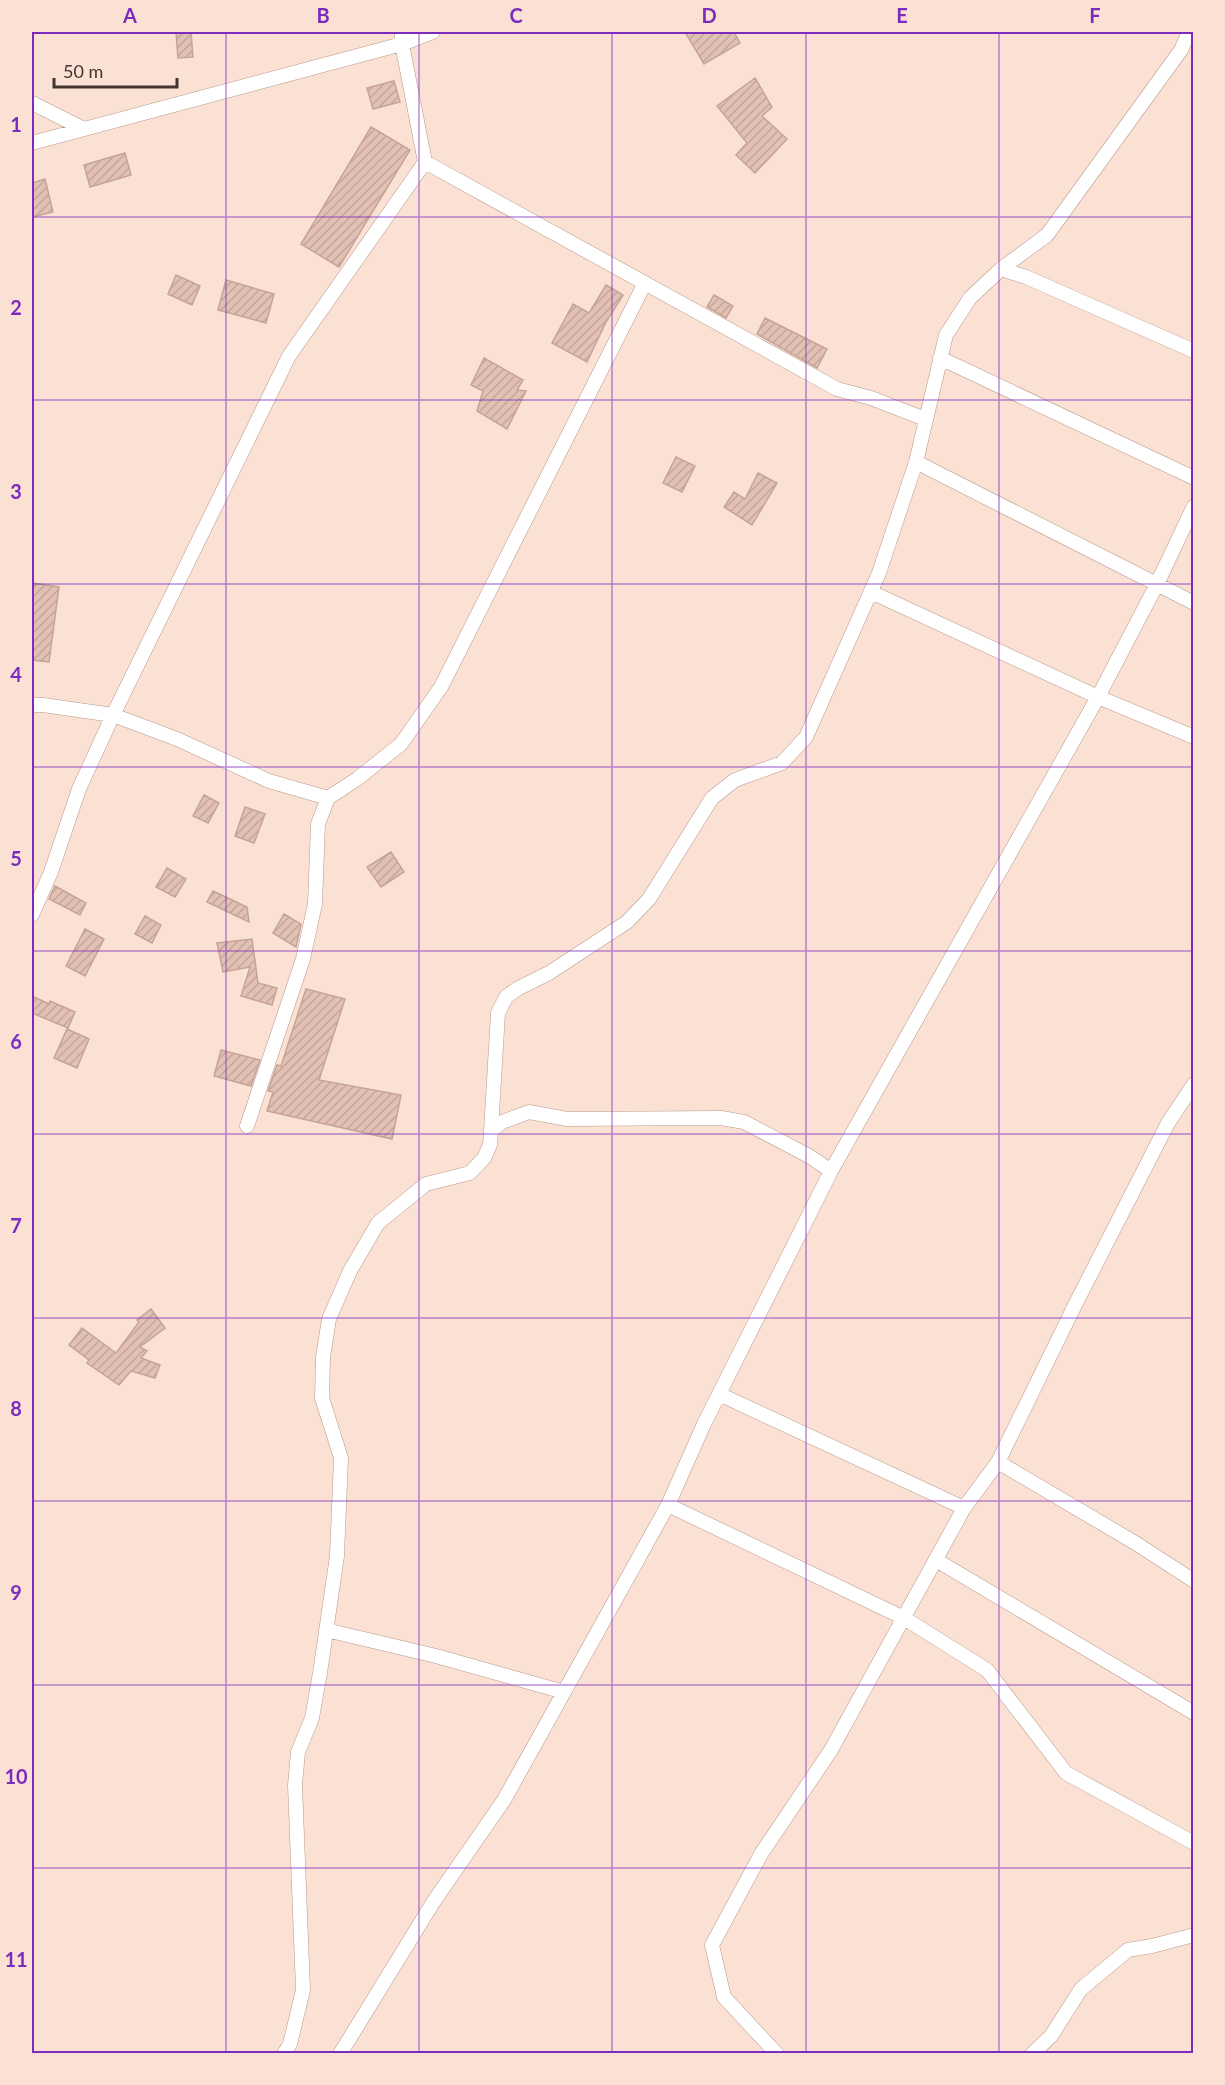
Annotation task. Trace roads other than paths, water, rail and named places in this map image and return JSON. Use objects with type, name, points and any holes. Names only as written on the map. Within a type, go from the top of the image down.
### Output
[{"type":"street","points":[[32,143],[402,38],[433,32]]},
{"type":"street","points":[[284,2054],[290,2044],[303,1990],[295,1785],[298,1752],[312,1718],[337,1556],[341,1458],[322,1398],[323,1357],[329,1319],[350,1271],[378,1223],[426,1184],[470,1173],[484,1158],[490,1145],[498,1013],[506,997],[586,950],[627,921],[649,899],[712,798],[735,780],[782,763],[806,736],[879,573],[916,462],[946,335],[970,298],[1001,269],[1047,235],[1181,50],[1189,32]]},
{"type":"street","points":[[32,915],[51,872],[79,789],[113,715],[289,356],[425,162],[402,38]]},
{"type":"street","points":[[32,103],[84,129]]},
{"type":"street","points":[[425,162],[837,388],[871,398],[925,420]]},
{"type":"street","points":[[1001,269],[1026,277],[1194,351]]},
{"type":"street","points":[[247,1126],[303,959],[315,904],[318,824],[328,798],[401,744],[441,687],[645,283]]},
{"type":"street","points":[[940,358],[1194,478]]},
{"type":"street","points":[[916,462],[1156,586],[1194,603]]},
{"type":"street","points":[[340,2054],[434,1901],[504,1800],[668,1505],[704,1424],[831,1171],[1098,697],[1156,586],[1194,506]]},
{"type":"street","points":[[871,592],[1098,697],[1194,737]]},
{"type":"street","points":[[32,705],[113,715],[177,739],[269,780],[328,798]]},
{"type":"street","points":[[777,2054],[724,1997],[712,1945],[761,1854],[831,1750],[964,1509],[998,1462],[1168,1123],[1194,1084]]},
{"type":"street","points":[[491,1131],[502,1122],[529,1112],[567,1119],[721,1118],[744,1122],[809,1156],[831,1171]]},
{"type":"street","points":[[719,1394],[964,1509]]},
{"type":"street","points":[[998,1462],[1137,1544],[1194,1581]]},
{"type":"street","points":[[668,1505],[904,1618],[987,1670],[1066,1773],[1194,1843]]},
{"type":"street","points":[[936,1560],[1194,1713]]},
{"type":"street","points":[[326,1630],[436,1656],[564,1692]]},
{"type":"street","points":[[1032,2054],[1051,2036],[1081,1989],[1128,1950],[1194,1935]]}]
